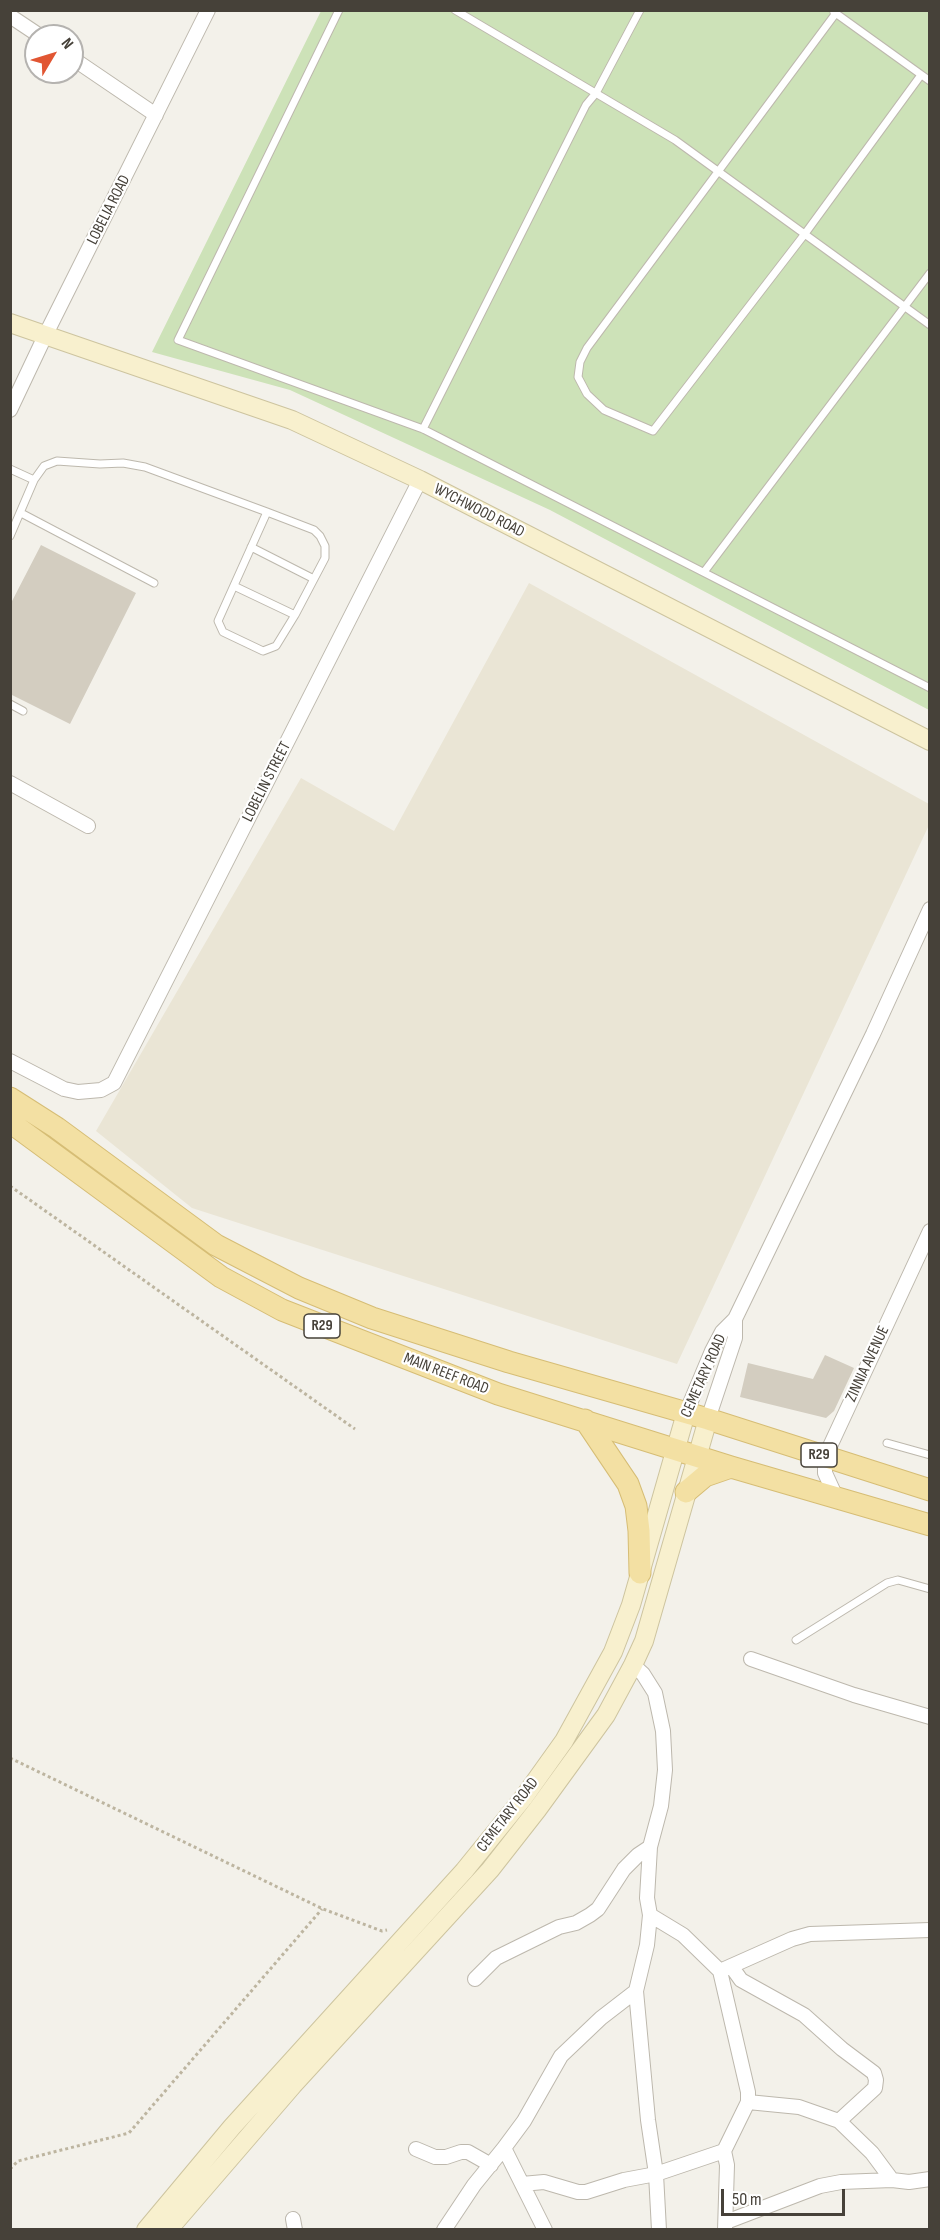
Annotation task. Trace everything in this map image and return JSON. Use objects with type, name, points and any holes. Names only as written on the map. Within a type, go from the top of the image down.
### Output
[{"type":"main road","name":"MAIN REEF ROAD","points":[[10,1098],[57,1128],[216,1245],[261,1270],[372,1318],[542,1372],[708,1419],[930,1490]]},
{"type":"main road","name":"MAIN REEF ROAD","points":[[10,1122],[221,1277],[282,1310],[498,1394],[731,1467],[930,1525]]},
{"type":"main road","points":[[531,1404],[542,1372]]},
{"type":"main road","points":[[585,1420],[628,1484],[636,1506],[640,1573]]},
{"type":"main road","points":[[686,1492],[705,1476],[731,1467]]},
{"type":"street","name":"LOBELIA ROAD","points":[[10,410],[208,10]]},
{"type":"street","points":[[10,16],[24,25]]},
{"type":"street","points":[[84,66],[156,116]]},
{"type":"street","name":"WYCHWOOD ROAD","points":[[10,323],[292,420],[420,480],[930,741]]},
{"type":"street","name":"LOBELIN STREET","points":[[10,1061],[64,1089],[78,1092],[102,1090],[114,1083],[420,480]]},
{"type":"street","points":[[10,783],[88,826]]},
{"type":"street","name":"CEMETARY ROAD","points":[[146,2229],[232,2127],[434,1905],[531,1788],[564,1741],[612,1652],[631,1605],[686,1413],[712,1351],[722,1332],[735,1319],[873,1034],[930,909]]},
{"type":"street","name":"ZINNIA AVENUE","points":[[825,1457],[930,1231]]},
{"type":"street","name":"CEMETARY ROAD","points":[[168,2229],[293,2085],[490,1870],[580,1753],[606,1715],[633,1665],[653,1612],[696,1455],[733,1346],[735,1319]]},
{"type":"street","points":[[825,1457],[825,1473],[836,1497]]},
{"type":"street","points":[[751,1659],[854,1695],[930,1717]]},
{"type":"street","points":[[633,1665],[643,1674],[655,1693],[663,1731],[665,1770],[661,1806],[650,1847],[647,1898],[651,1915],[636,1991],[648,2120],[656,2174],[659,2229]]},
{"type":"street","points":[[475,1979],[496,1958],[559,1927],[576,1923],[598,1910],[624,1869],[650,1847]]},
{"type":"street","points":[[651,1915],[683,1935],[741,1980],[804,2015],[842,2049],[874,2073],[875,2088],[839,2121]]},
{"type":"street","points":[[726,1968],[792,1939],[810,1934],[930,1930]]},
{"type":"street","points":[[726,1968],[746,2075],[748,2102],[724,2151],[727,2165],[726,2226],[820,2186],[841,2182],[892,2180],[909,2182],[930,2179]]},
{"type":"street","points":[[448,2228],[474,2185],[524,2121],[561,2056],[601,2018],[636,1991]]},
{"type":"street","points":[[748,2102],[799,2107],[828,2115],[839,2121],[872,2154],[892,2180]]},
{"type":"street","points":[[504,2148],[545,2229]]},
{"type":"street","points":[[416,2149],[435,2157],[446,2157],[461,2151],[468,2152],[490,2165]]},
{"type":"street","points":[[522,2184],[544,2182],[578,2192],[586,2192],[624,2180],[656,2174],[724,2151]]},
{"type":"lane","points":[[339,10],[178,340],[423,429],[930,688]]},
{"type":"lane","points":[[455,10],[675,140],[930,325]]},
{"type":"lane","points":[[423,429],[586,105],[596,93],[640,10]]},
{"type":"lane","points":[[921,75],[804,235],[653,431],[604,410],[587,394],[579,377],[580,362],[584,355],[834,12],[930,81]]},
{"type":"lane","points":[[704,572],[930,273]]},
{"type":"lane","points":[[10,536],[34,480],[44,466],[51,461],[123,463],[145,467],[267,512],[314,530],[321,536],[325,546],[325,558],[296,615],[276,646],[263,651],[223,632],[219,627],[220,613],[267,512]]},
{"type":"lane","points":[[10,469],[34,480]]},
{"type":"lane","points":[[21,513],[154,583]]},
{"type":"lane","points":[[251,547],[314,579]]},
{"type":"lane","points":[[234,586],[296,615]]},
{"type":"lane","points":[[10,704],[23,711]]},
{"type":"lane","points":[[887,1443],[930,1455]]},
{"type":"lane","points":[[796,1640],[887,1583],[898,1580],[930,1589]]},
{"type":"path","points":[[10,1186],[355,1429]]},
{"type":"path","points":[[10,1758],[323,1909],[382,1931],[391,1928]]},
{"type":"path","points":[[10,2169],[18,2161],[129,2133],[323,1909]]},
{"type":"shaded area","points":[[529,583],[929,804],[929,825],[677,1364],[192,1208],[96,1131],[301,778],[394,831]]},
{"type":"green space","points":[[321,11],[929,11],[929,710],[550,510],[290,390],[152,352]]},
{"type":"building","points":[[41,545],[136,593],[70,724],[10,694],[10,605]]},
{"type":"building","points":[[825,1355],[854,1368],[834,1411],[826,1418],[740,1397],[748,1363],[813,1379]]}]
